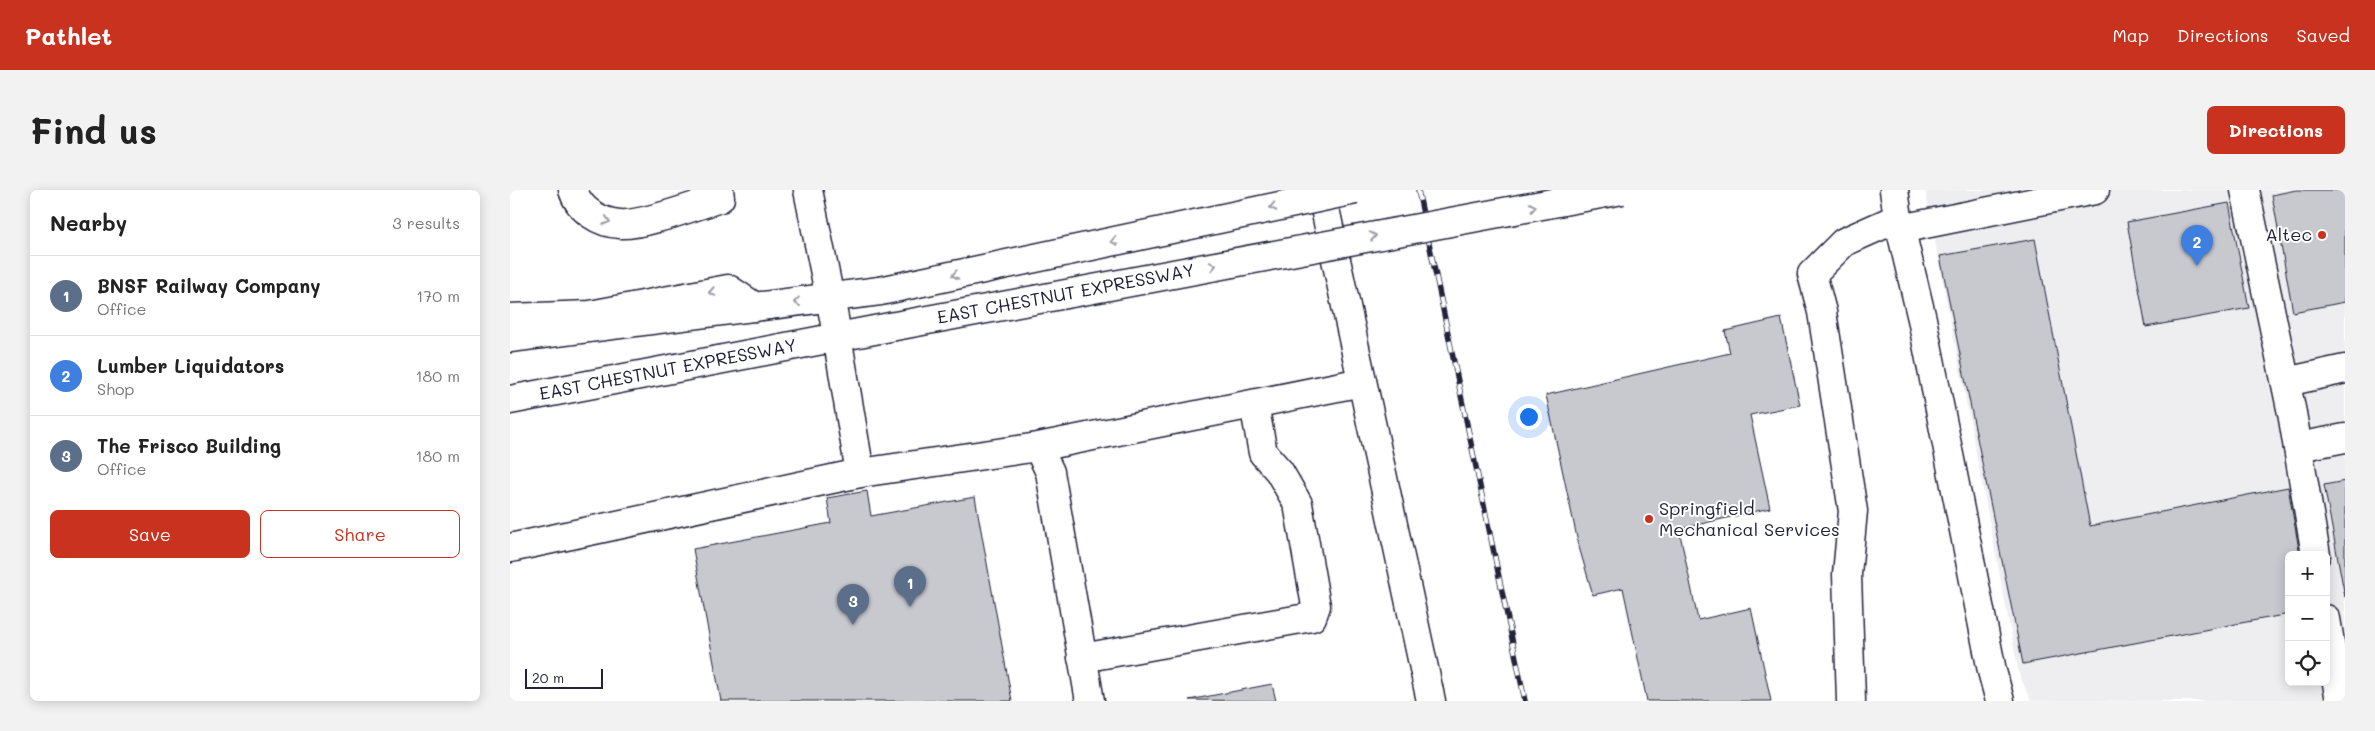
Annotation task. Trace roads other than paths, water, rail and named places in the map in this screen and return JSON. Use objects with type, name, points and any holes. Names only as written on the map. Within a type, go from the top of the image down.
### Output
[{"type":"main road","points":[[574,190],[589,214],[621,224],[650,219],[719,194]]},
{"type":"main road","points":[[808,190],[837,337],[860,473]]},
{"type":"main road","points":[[1321,190],[1431,701]]},
{"type":"main road","points":[[510,338],[880,291],[1355,190]]},
{"type":"main road","name":"EAST CHESTNUT EXPRESSWAY","points":[[510,400],[1622,190]]},
{"type":"main road","points":[[1894,190],[1899,224],[1922,319],[1992,671],[2000,701]]},
{"type":"main road","points":[[1851,701],[1847,574],[1853,511],[1822,312],[1812,274],[1844,242],[1899,224],[2095,190]]},
{"type":"main road","points":[[2245,190],[2286,382],[2315,551]]},
{"type":"main road","points":[[510,318],[590,314],[728,289],[755,307]]},
{"type":"main road","points":[[2286,382],[2345,369]]},
{"type":"main road","points":[[510,548],[860,473],[1038,447],[1362,382]]},
{"type":"main road","points":[[1082,658],[1312,617],[1316,606],[1298,504],[1279,472],[1262,453],[1254,404]]},
{"type":"main road","points":[[2298,447],[2345,438]]},
{"type":"main road","points":[[1038,447],[1050,472],[1090,701]]},
{"type":"main road","points":[[2330,641],[2340,701]]},
{"type":"railway","points":[[1418,190],[1525,701]]},
{"type":"place","name":"Altec","points":[[2322,235]]},
{"type":"place","name":"Lumber Liquidators","points":[[2197,266]]},
{"type":"place","name":"Springfield Mechanical Services","points":[[1649,519]]},
{"type":"place","name":"BNSF Railway Company","points":[[910,607]]},
{"type":"place","name":"The Frisco Building","points":[[853,625]]}]
